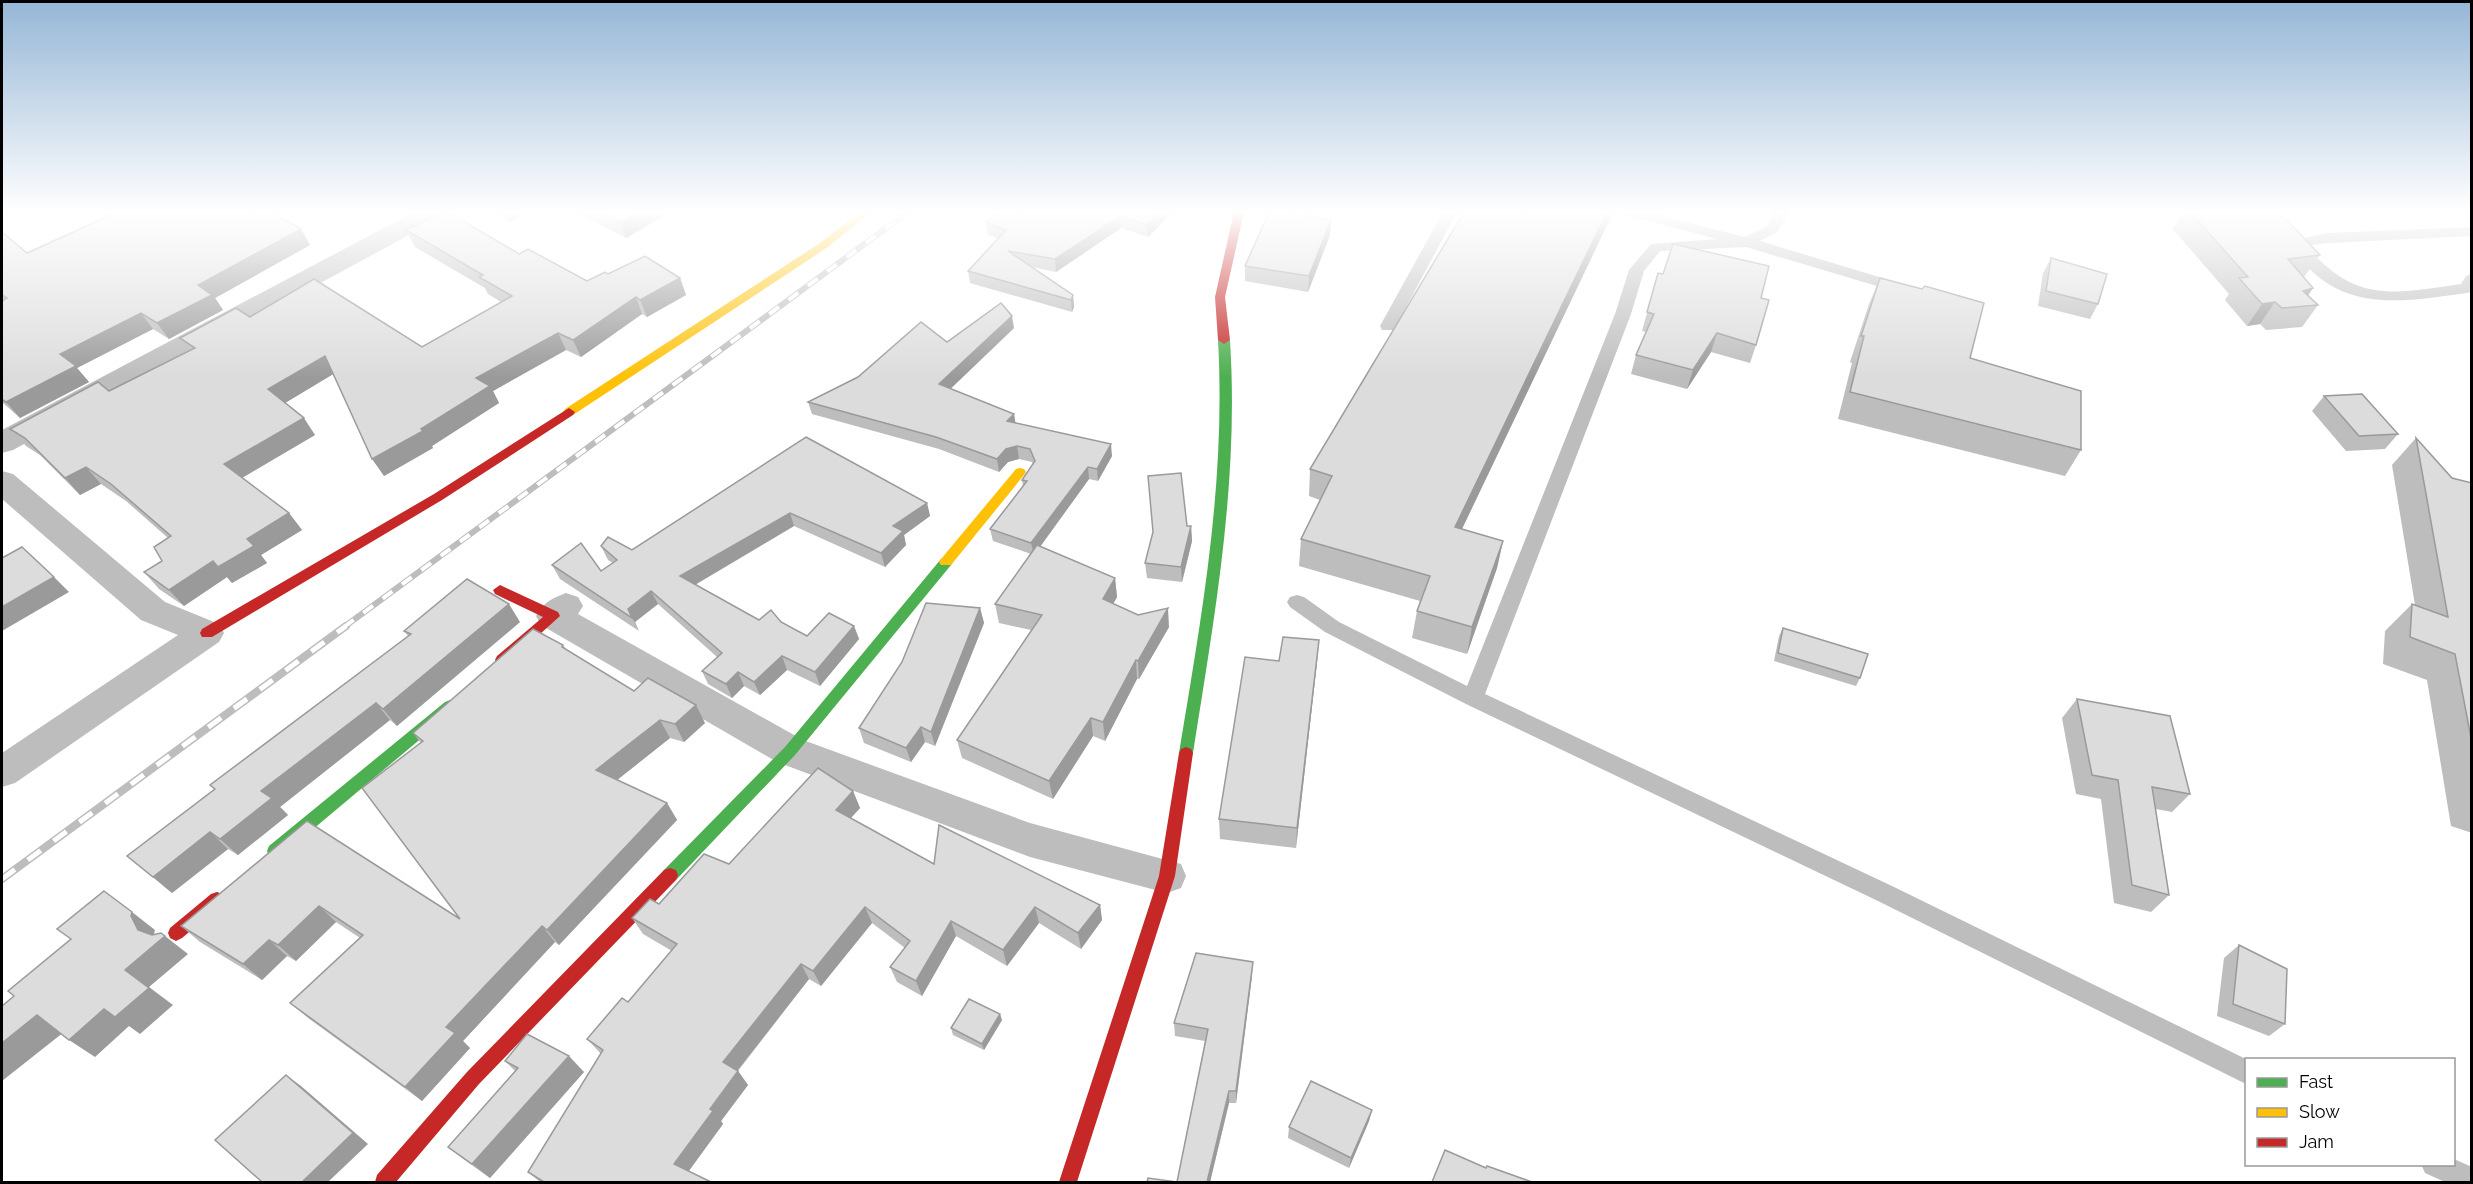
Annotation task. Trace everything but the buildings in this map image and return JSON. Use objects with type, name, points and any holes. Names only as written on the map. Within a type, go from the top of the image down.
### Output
[{"type":"street","points":[[2,443],[324,267]]},
{"type":"street","points":[[2,772],[207,633],[438,497],[789,267]]},
{"type":"street","points":[[1068,1182],[1167,876],[1220,534],[1228,381],[1220,297],[1227,267]]},
{"type":"street","points":[[384,1182],[473,1078],[790,751],[1020,472]]},
{"type":"street","points":[[2,482],[153,611],[207,633]]},
{"type":"street","points":[[500,590],[560,611],[790,751],[1030,840],[1167,876]]},
{"type":"street","points":[[493,669],[560,611]]},
{"type":"street","points":[[268,857],[458,699]]},
{"type":"street","points":[[176,933],[232,887]]},
{"type":"lane","points":[[1388,326],[1420,267]]},
{"type":"lane","points":[[1473,698],[1619,325],[1639,267]]},
{"type":"lane","points":[[1829,267],[1919,294]]},
{"type":"lane","points":[[2315,267],[2344,289],[2377,298],[2470,285]]},
{"type":"lane","points":[[1297,602],[1332,627],[1473,698],[1886,894],[2245,1071]]},
{"type":"lane","points":[[2438,1166],[2472,1181]]},
{"type":"railway","points":[[344,627],[833,267]]},
{"type":"railway","points":[[2,879],[346,626]]},
{"type":"traffic: fast","points":[[1186,753],[1211,599],[1223,495],[1227,391],[1224,340]]},
{"type":"traffic: fast","points":[[670,875],[790,751],[946,562]]},
{"type":"traffic: fast","points":[[275,851],[450,706]]},
{"type":"traffic: slow","points":[[569,412],[790,267]]},
{"type":"traffic: slow","points":[[946,562],[1020,472]]},
{"type":"traffic: jam","points":[[1224,340],[1220,297],[1227,267]]},
{"type":"traffic: jam","points":[[207,633],[438,497],[569,412]]},
{"type":"traffic: jam","points":[[500,590],[553,616],[502,660]]},
{"type":"traffic: jam","points":[[1068,1182],[1167,876],[1186,753]]},
{"type":"traffic: jam","points":[[384,1182],[473,1078],[670,875]]},
{"type":"traffic: jam","points":[[176,933],[217,899]]}]
